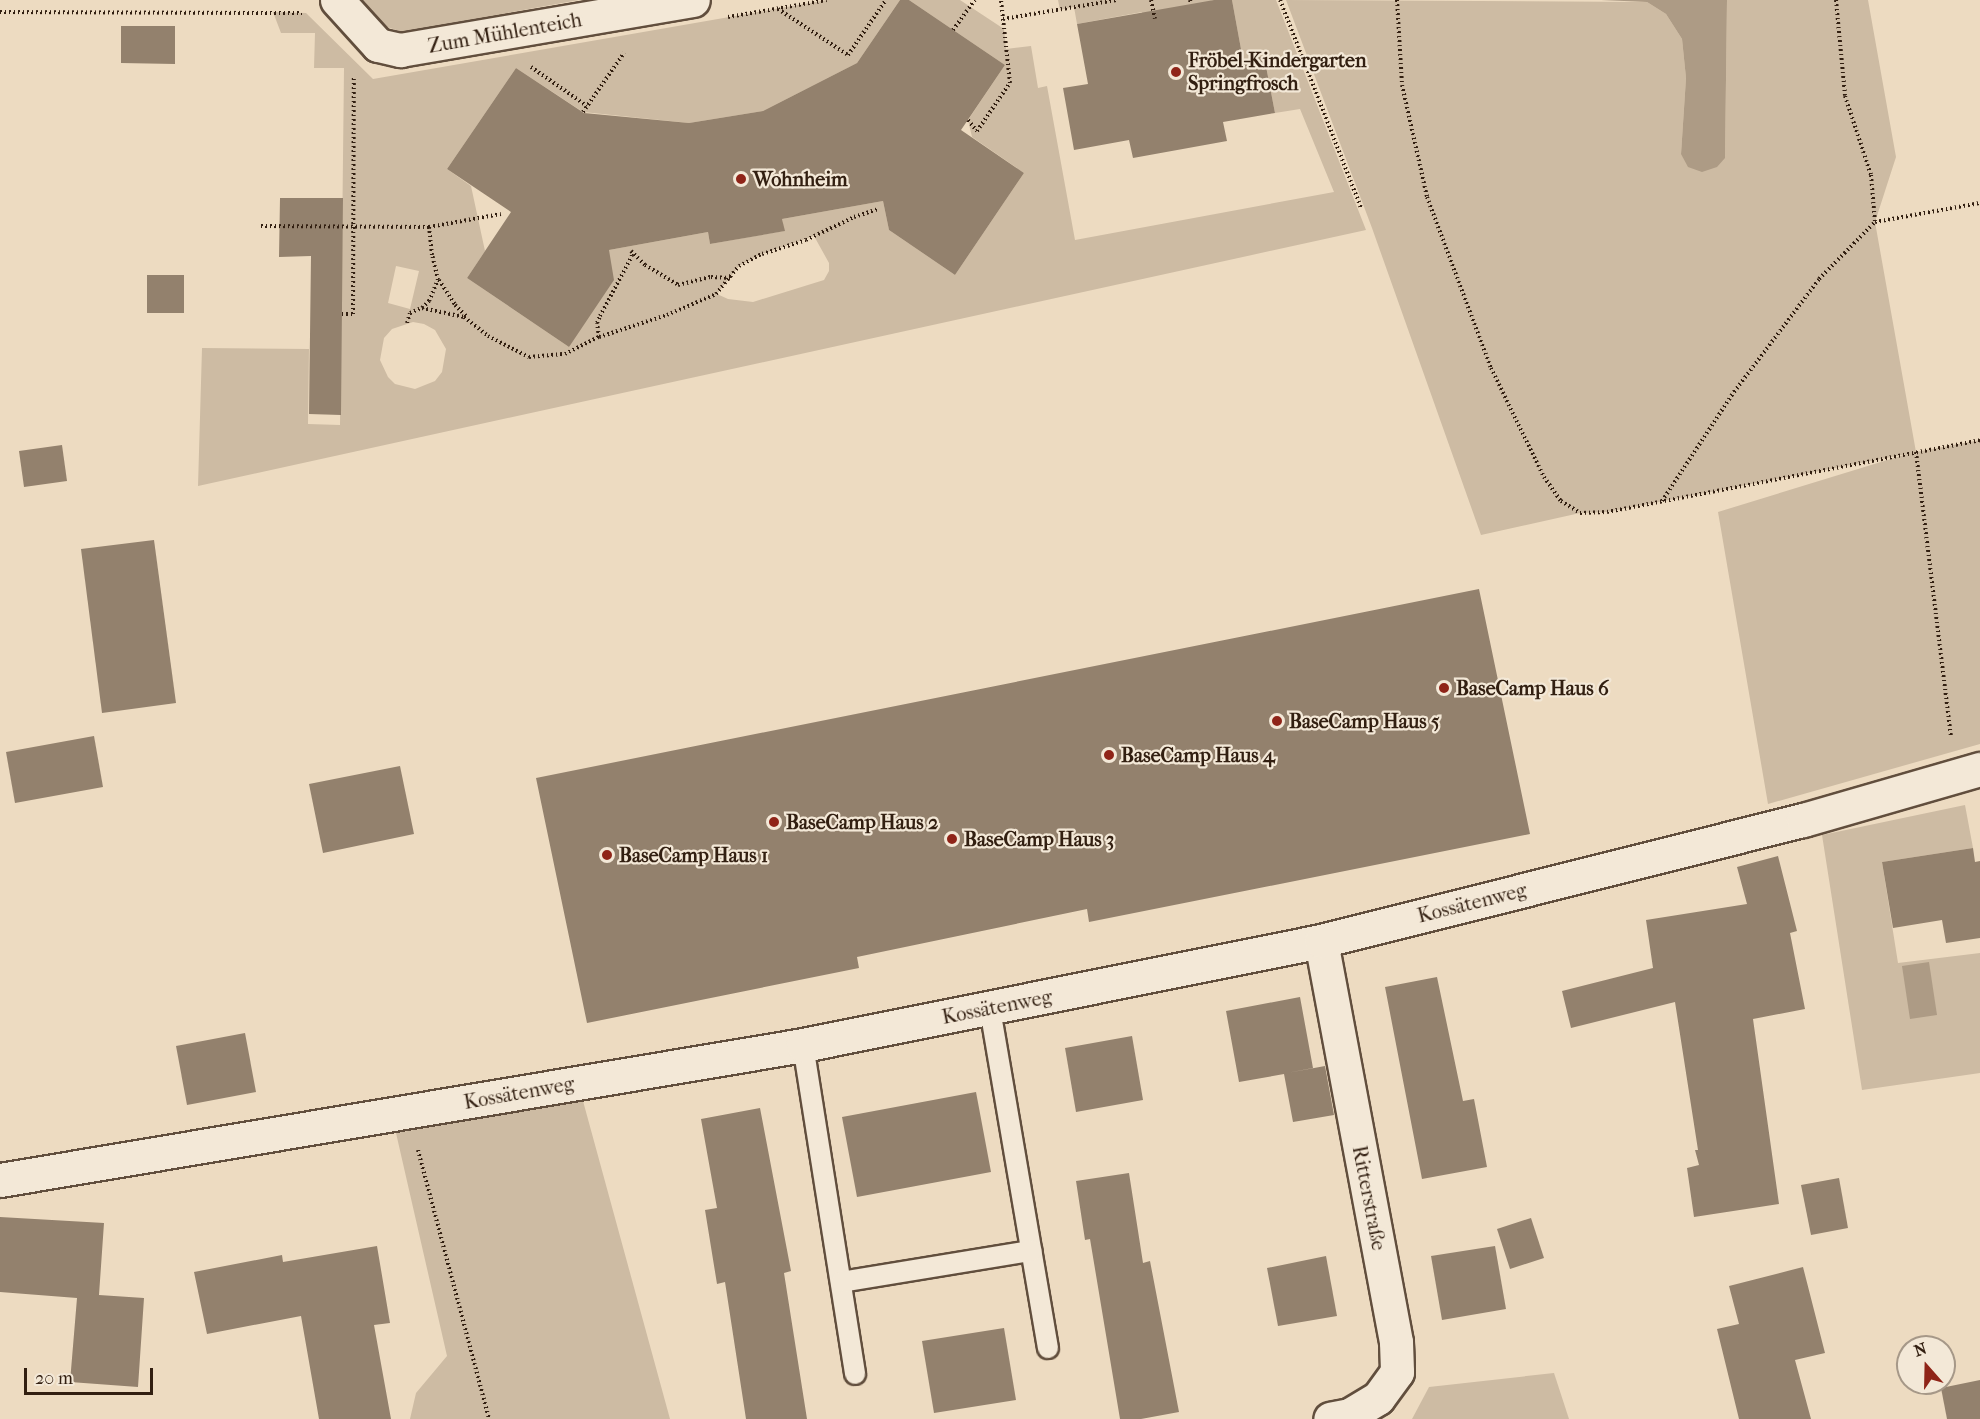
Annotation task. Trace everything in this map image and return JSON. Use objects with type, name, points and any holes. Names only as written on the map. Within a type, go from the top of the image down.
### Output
[{"type":"street","name":"Zum Mühlenteich","points":[[337,0],[378,45],[400,50],[693,0]]},
{"type":"street","name":"Kossätenweg","points":[[0,1180],[803,1045],[1321,941],[1803,820],[1968,772]]},
{"type":"street","name":"Ritterstraße","points":[[1321,941],[1396,1342],[1397,1372],[1378,1398],[1350,1415],[1330,1419]]},
{"type":"lane","points":[[990,1009],[1048,1348]]},
{"type":"lane","points":[[803,1045],[855,1374]]},
{"type":"lane","points":[[842,1282],[1031,1251]]},
{"type":"path","points":[[777,9],[848,56],[886,0]]},
{"type":"path","points":[[953,30],[975,0]]},
{"type":"path","points":[[968,120],[977,131],[1010,83],[1001,0]]},
{"type":"path","points":[[1003,19],[1116,0]]},
{"type":"path","points":[[1152,0],[1155,19]]},
{"type":"path","points":[[1280,0],[1361,208]]},
{"type":"path","points":[[1397,0],[1402,85],[1427,197],[1491,368],[1544,477],[1561,501],[1580,513],[1607,512],[1980,440]]},
{"type":"path","points":[[1836,0],[1845,96],[1871,175],[1875,222]]},
{"type":"path","points":[[583,112],[625,51]]},
{"type":"path","points":[[522,61],[587,106]]},
{"type":"path","points":[[342,314],[353,314],[354,72]]},
{"type":"path","points":[[1662,501],[1734,392],[1812,288],[1875,222],[1980,203]]},
{"type":"path","points":[[429,227],[438,280],[454,305],[488,336],[519,352],[538,358],[565,354],[599,337],[692,305],[716,294],[739,266],[762,254],[806,240],[854,217],[879,209]]},
{"type":"path","points":[[261,226],[429,227],[501,214]]},
{"type":"path","points":[[599,337],[597,323],[632,256],[631,251],[645,265],[678,285],[711,277],[731,278]]},
{"type":"path","points":[[407,323],[410,313],[422,308],[429,301],[438,280]]},
{"type":"path","points":[[422,308],[444,311],[472,322]]},
{"type":"path","points":[[1916,452],[1968,772]]},
{"type":"path","points":[[408,1111],[489,1419]]},
{"type":"shaded area","points":[[360,0],[579,0],[402,32],[384,26]]},
{"type":"shaded area","points":[[827,0],[900,0],[857,63],[763,111],[689,123],[583,112],[516,68],[447,169],[471,186],[485,251],[467,278],[569,347],[609,250],[708,232],[710,244],[784,231],[782,219],[883,201],[889,230],[955,275],[1024,173],[972,137],[968,120],[1005,65],[909,0],[960,0],[1004,29],[1006,49],[1031,46],[1038,88],[1047,86],[1075,240],[1334,192],[1300,109],[1275,113],[1264,56],[1243,60],[1232,0],[1276,0],[1366,230],[198,486],[202,348],[309,349],[308,424],[340,425],[344,68],[314,68],[315,33],[281,33],[273,12],[306,13],[373,79]],"holes":[[[814,236],[829,263],[829,271],[824,280],[753,302],[728,299],[717,294],[739,266],[762,254]],[[396,266],[419,271],[410,309],[388,303]],[[413,322],[424,324],[435,330],[446,349],[442,372],[435,381],[415,389],[395,384],[388,377],[380,360],[384,338],[392,329]]]},
{"type":"shaded area","points":[[1058,0],[1214,0],[1143,21],[1142,12],[1077,24],[1074,7],[1060,10]]},
{"type":"shaded area","points":[[1286,0],[1647,2],[1666,14],[1682,39],[1686,78],[1681,154],[1725,158],[1727,0],[1868,0],[1896,157],[1875,222],[1916,452],[1980,440],[1980,744],[1768,804],[1718,512],[1907,454],[1607,512],[1580,513],[1481,535],[1372,228]]},
{"type":"shaded area","points":[[1601,0],[1727,0],[1725,158],[1717,167],[1702,172],[1688,167],[1681,154],[1686,78],[1682,39],[1666,14],[1647,2]]},
{"type":"shaded area","points":[[1965,805],[1973,848],[1882,862],[1898,963],[1980,953],[1980,1073],[1862,1090],[1822,835]]},
{"type":"shaded area","points":[[1929,962],[1937,1015],[1910,1019],[1902,966]]},
{"type":"shaded area","points":[[583,1101],[670,1419],[410,1419],[416,1393],[447,1356],[396,1133]]},
{"type":"shaded area","points":[[1554,1373],[1569,1419],[1412,1419],[1429,1387]]},
{"type":"building","name":"Wohnheim","points":[[900,0],[909,0],[1005,65],[961,130],[1024,173],[955,275],[889,230],[883,201],[782,219],[785,231],[710,244],[708,232],[609,250],[614,280],[569,347],[467,278],[511,212],[447,169],[516,68],[584,113],[689,123],[763,111],[857,63]]},
{"type":"building","name":"Fröbel-Kindergarten Springfrosch","points":[[1214,0],[1232,0],[1243,60],[1264,56],[1275,113],[1223,122],[1227,141],[1133,158],[1129,140],[1074,150],[1063,88],[1088,84],[1077,24]]},
{"type":"building","points":[[121,26],[175,26],[175,64],[121,63]]},
{"type":"building","points":[[280,198],[343,198],[341,415],[309,414],[311,256],[279,257]]},
{"type":"building","points":[[147,275],[184,275],[184,313],[147,313]]},
{"type":"building","points":[[62,445],[67,481],[24,487],[19,451]]},
{"type":"building","points":[[154,540],[176,703],[102,713],[81,549]]},
{"type":"building","points":[[1479,589],[1530,834],[1089,922],[1087,909],[857,957],[859,968],[587,1023],[536,778]]},
{"type":"building","points":[[94,736],[103,787],[15,803],[6,752]]},
{"type":"building","points":[[400,766],[414,834],[323,853],[309,784]]},
{"type":"building","points":[[1973,848],[1975,862],[1980,861],[1980,938],[1946,943],[1942,920],[1893,928],[1882,862]]},
{"type":"building","points":[[1778,856],[1797,931],[1790,933],[1805,1009],[1753,1019],[1779,1204],[1694,1217],[1687,1168],[1699,1165],[1695,1150],[1698,1150],[1675,1002],[1571,1028],[1562,991],[1653,968],[1646,920],[1747,904],[1737,867]]},
{"type":"building","points":[[1437,977],[1463,1101],[1474,1099],[1487,1167],[1422,1179],[1385,987]]},
{"type":"building","points":[[1300,997],[1313,1068],[1287,1073],[1325,1066],[1334,1115],[1293,1122],[1284,1074],[1239,1082],[1226,1011]]},
{"type":"building","points":[[245,1033],[256,1092],[187,1105],[176,1046]]},
{"type":"building","points":[[1132,1036],[1143,1100],[1076,1112],[1065,1048]]},
{"type":"building","points":[[976,1092],[991,1172],[857,1197],[842,1117]]},
{"type":"building","points":[[760,1108],[791,1271],[784,1273],[807,1419],[746,1419],[725,1282],[717,1284],[705,1210],[717,1208],[701,1119]]},
{"type":"building","points":[[1129,1173],[1143,1263],[1150,1261],[1179,1412],[1141,1419],[1120,1419],[1090,1239],[1085,1240],[1076,1181]]},
{"type":"building","points":[[1839,1178],[1848,1228],[1811,1235],[1801,1185]]},
{"type":"building","points":[[0,1217],[104,1223],[99,1295],[144,1298],[138,1387],[70,1382],[77,1298],[0,1292]]},
{"type":"building","points":[[1531,1218],[1544,1258],[1510,1269],[1497,1229]]},
{"type":"building","points":[[377,1246],[390,1323],[374,1325],[391,1419],[319,1419],[301,1316],[207,1334],[194,1272],[282,1255],[283,1262]]},
{"type":"building","points":[[1495,1246],[1506,1309],[1442,1320],[1431,1256]]},
{"type":"building","points":[[1326,1256],[1337,1316],[1278,1326],[1267,1268]]},
{"type":"building","points":[[1803,1267],[1825,1353],[1795,1360],[1811,1419],[1739,1419],[1717,1329],[1739,1324],[1729,1286]]},
{"type":"building","points":[[1004,1328],[1016,1400],[934,1413],[922,1341]]},
{"type":"building","points":[[1980,1380],[1980,1419],[1947,1419],[1942,1395],[1956,1395],[1956,1385]]},
{"type":"place","name":"Fröbel-Kindergarten Springfrosch","points":[[1176,72]]},
{"type":"place","name":"Wohnheim","points":[[741,179]]},
{"type":"place","name":"BaseCamp Haus 6","points":[[1444,688]]},
{"type":"place","name":"BaseCamp Haus 5","points":[[1277,721]]},
{"type":"place","name":"BaseCamp Haus 4","points":[[1109,755]]},
{"type":"place","name":"BaseCamp Haus 2","points":[[774,822]]},
{"type":"place","name":"BaseCamp Haus 3","points":[[952,839]]},
{"type":"place","name":"BaseCamp Haus 1","points":[[607,855]]}]
